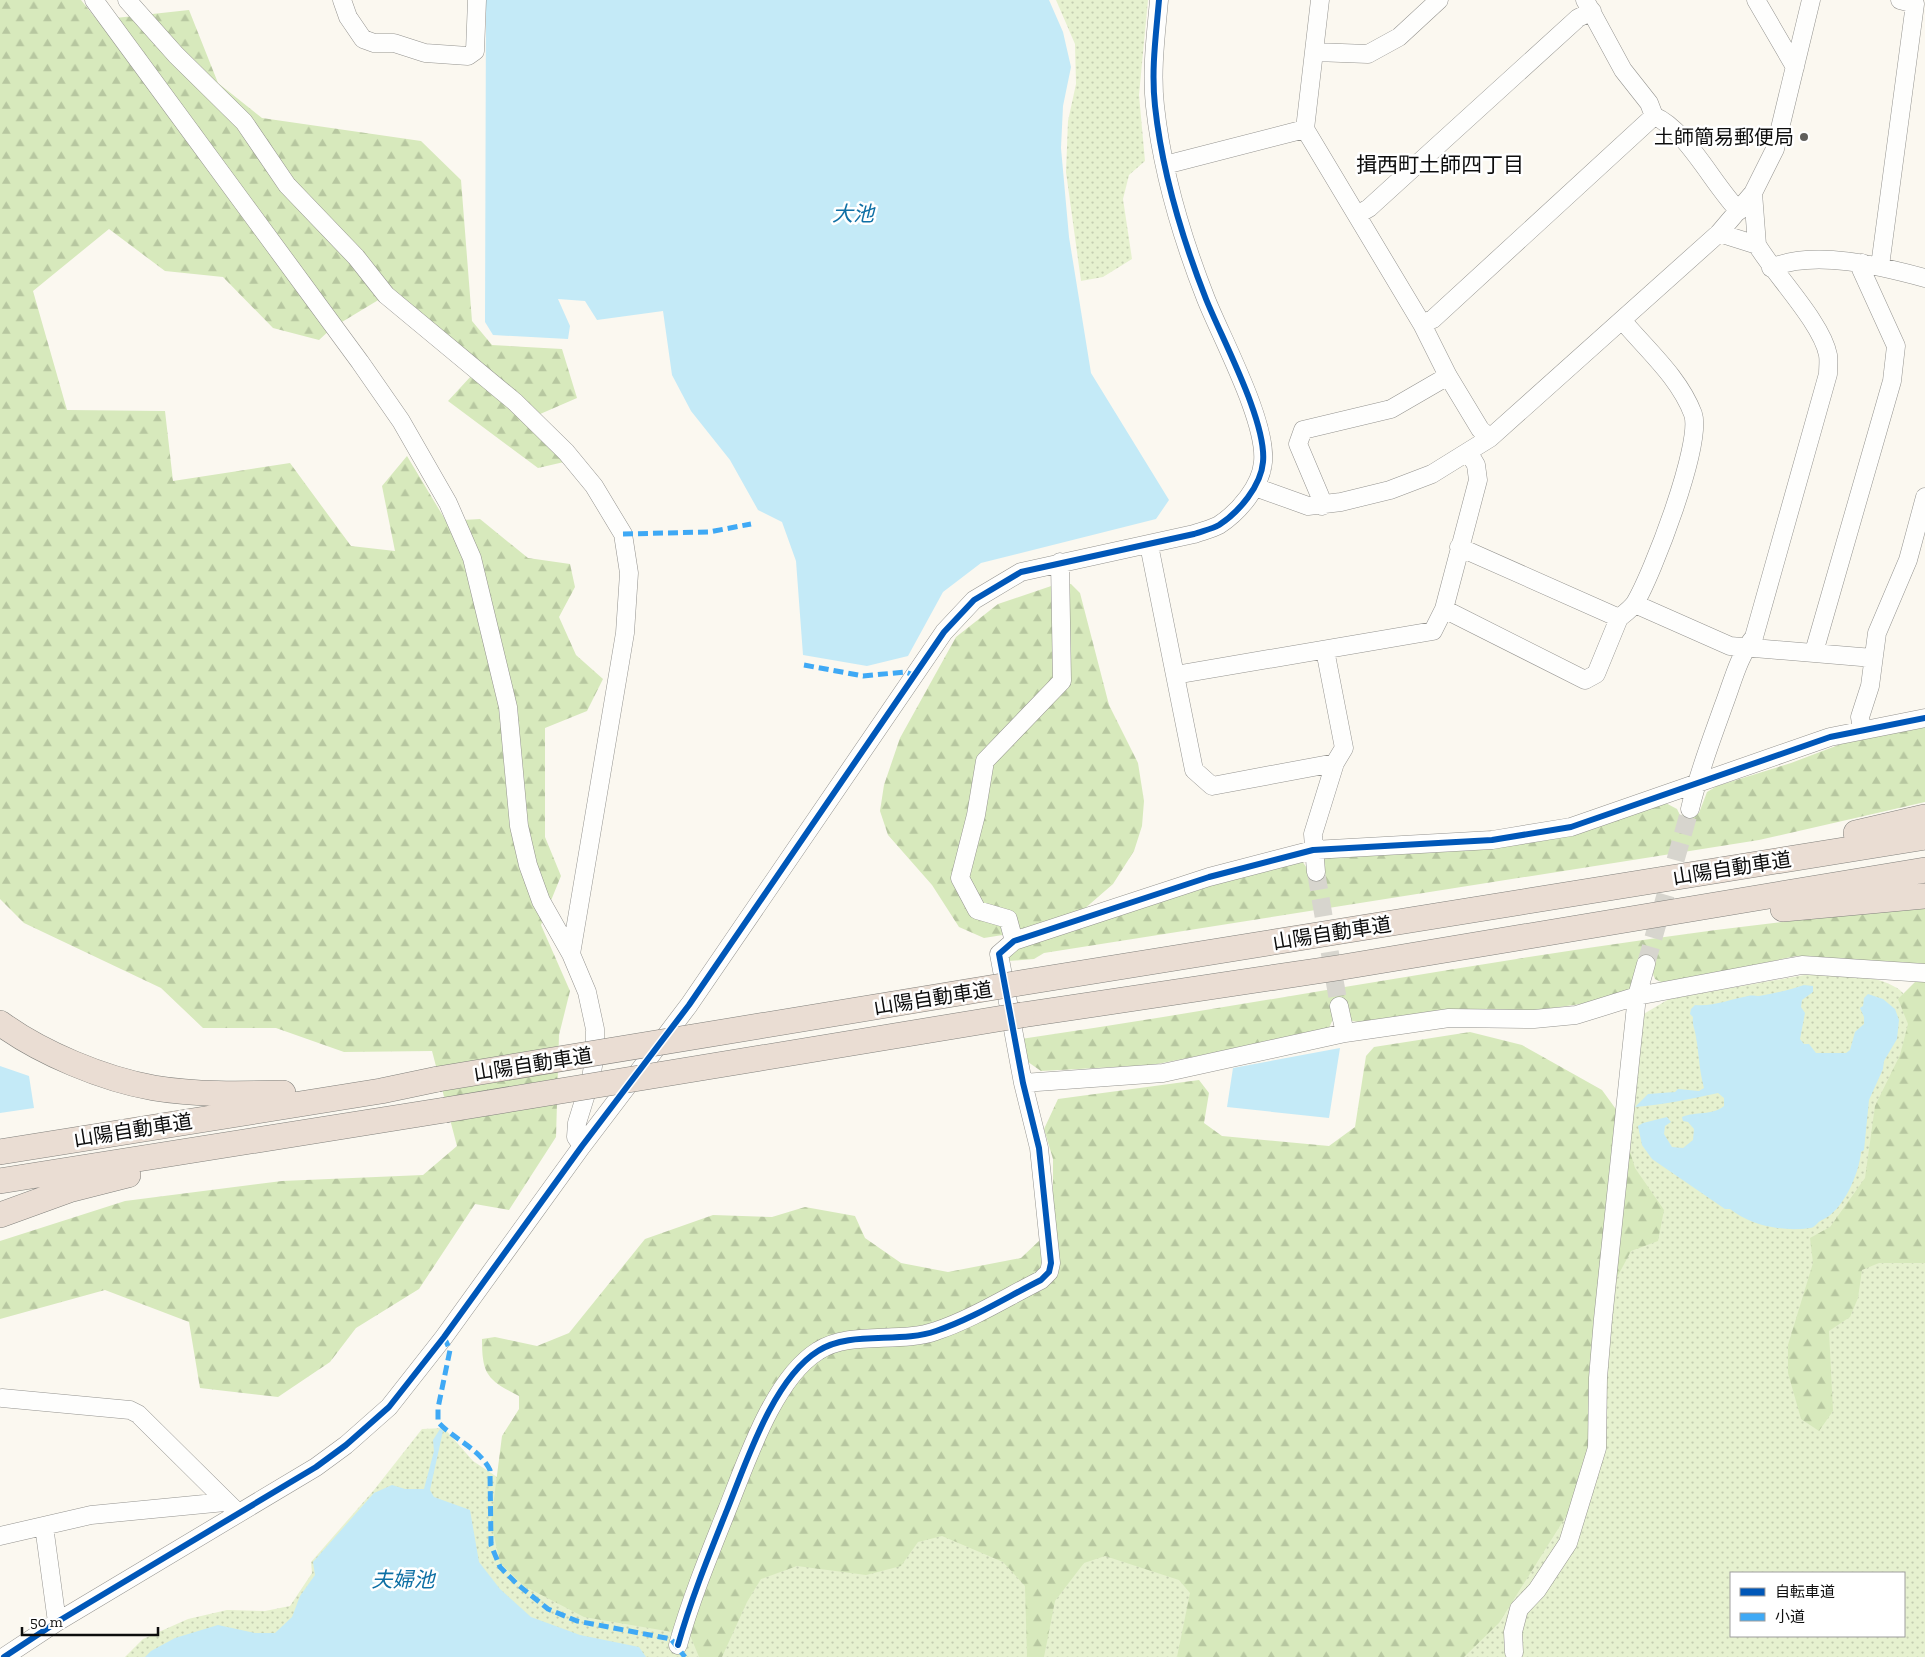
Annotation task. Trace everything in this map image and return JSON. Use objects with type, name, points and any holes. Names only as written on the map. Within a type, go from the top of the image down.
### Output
[{"type":"highway","points":[[1634,884],[1925,817]]},
{"type":"highway","name":"山陽自動車道","points":[[0,1152],[381,1091],[438,1079],[1014,984],[1925,837]]},
{"type":"highway","name":"山陽自動車道","points":[[0,1181],[1022,1015],[1337,968],[1925,870]]},
{"type":"highway","points":[[1337,968],[1787,908],[1925,896]]},
{"type":"highway","points":[[0,1023],[59,1057],[152,1088],[232,1094],[381,1091]]},
{"type":"highway","points":[[0,1215],[70,1190],[310,1132]]},
{"type":"street","points":[[94,0],[360,362],[401,422],[448,503],[472,558],[508,707],[519,826],[528,865],[541,901],[571,954],[587,992],[595,1029],[595,1054],[591,1078],[577,1123],[576,1137],[582,1146]]},
{"type":"street","points":[[127,0],[176,56],[244,122],[287,185],[356,257],[386,294],[515,402],[566,452],[594,486],[623,534],[629,573],[624,633],[571,954]]},
{"type":"street","points":[[342,0],[348,16],[363,39],[374,43],[394,43],[425,53],[468,56],[474,51],[477,0]]},
{"type":"street","points":[[4,1657],[232,1508],[316,1467],[346,1445],[389,1407],[444,1337],[582,1146],[689,1006],[944,632],[974,600],[1021,572],[1060,562],[1149,545],[1194,534],[1219,525],[1240,507],[1255,487],[1262,471],[1264,460],[1261,435],[1184,238],[1165,164],[1155,105],[1153,61],[1159,0]]},
{"type":"street","points":[[1320,0],[1305,129],[1422,324],[1448,376],[1480,429],[1490,438]]},
{"type":"street","points":[[1315,52],[1368,54],[1399,37],[1439,0]]},
{"type":"street","points":[[1756,0],[1796,68]]},
{"type":"street","points":[[1255,487],[1308,506],[1322,506],[1390,490],[1432,474],[1490,438],[1719,233],[1753,193],[1775,149],[1811,0]]},
{"type":"street","points":[[1880,266],[1915,4],[1900,0]]},
{"type":"street","points":[[1357,215],[1369,208],[1578,18],[1588,6],[1624,70],[1649,103],[1654,116],[1664,120],[1708,169],[1739,211]]},
{"type":"street","points":[[1422,324],[1433,319],[1654,116]]},
{"type":"street","points":[[1165,164],[1305,129]]},
{"type":"street","points":[[1690,810],[1696,784],[1745,648],[1754,637],[1828,374],[1829,356],[1820,332],[1771,268],[1756,245],[1753,193]]},
{"type":"street","points":[[1719,233],[1756,245]]},
{"type":"street","points":[[1771,268],[1788,261],[1862,263],[1925,278]]},
{"type":"street","points":[[1814,652],[1892,381],[1896,346],[1862,269],[1862,263]]},
{"type":"street","points":[[1444,609],[1585,680],[1596,674],[1619,618],[1635,604],[1674,512],[1693,446],[1694,416],[1678,385],[1622,320]]},
{"type":"street","points":[[1322,506],[1320,496],[1298,444],[1302,430],[1390,408],[1448,376]]},
{"type":"street","points":[[1175,675],[1433,631],[1444,609],[1478,480],[1476,465],[1468,453]]},
{"type":"street","points":[[1862,730],[1860,717],[1870,686],[1872,658],[1877,633],[1908,560],[1925,496]]},
{"type":"street","points":[[1149,545],[1194,770],[1212,786],[1335,763]]},
{"type":"street","points":[[1459,547],[1619,618]]},
{"type":"street","points":[[1014,941],[1008,919],[977,910],[960,878],[976,815],[985,762],[1062,681],[1060,562]]},
{"type":"street","points":[[1635,604],[1730,646],[1872,658]]},
{"type":"street","points":[[1316,872],[1313,834],[1335,763],[1344,748],[1325,650]]},
{"type":"street","points":[[678,1645],[690,1603],[760,1428],[786,1384],[804,1363],[818,1351],[836,1344],[862,1339],[913,1336],[935,1332],[1042,1280],[1049,1272],[1051,1263],[1039,1148],[1023,1083],[999,954],[1014,941],[1209,877],[1313,850],[1492,840],[1571,827],[1830,737],[1925,718]]},
{"type":"street","points":[[1514,1652],[1513,1632],[1519,1610],[1537,1590],[1568,1543],[1597,1448],[1598,1378],[1603,1319],[1637,996],[1646,964]]},
{"type":"street","points":[[1023,1083],[1163,1073],[1345,1033],[1449,1018],[1534,1019],[1576,1015],[1637,996],[1802,965],[1925,973]]},
{"type":"street","points":[[1339,1006],[1345,1033]]},
{"type":"street","points":[[2,1398],[130,1410],[138,1414],[232,1508]]},
{"type":"street","points":[[0,1536],[91,1515],[232,1508]]},
{"type":"street","points":[[44,1526],[56,1622]]},
{"type":"green space","points":[[0,0],[81,0],[97,20],[189,10],[218,83],[262,118],[421,141],[461,180],[472,321],[492,345],[562,349],[577,398],[524,421],[564,462],[538,468],[448,401],[472,375],[380,299],[332,328],[319,340],[273,328],[223,277],[165,271],[109,229],[33,291],[67,410],[165,411],[173,481],[290,463],[351,546],[395,551],[382,486],[407,456],[446,521],[480,519],[528,558],[570,564],[575,587],[559,617],[576,655],[603,679],[587,711],[545,728],[545,837],[561,876],[541,925],[570,991],[559,1035],[556,1137],[509,1210],[475,1204],[419,1289],[356,1328],[330,1362],[278,1397],[200,1388],[189,1322],[105,1290],[0,1319],[0,1241],[125,1201],[282,1181],[423,1175],[457,1146],[432,1051],[344,1052],[276,1028],[203,1028],[161,988],[24,923],[0,899]]},
{"type":"green space","points":[[1056,0],[1148,0],[1139,95],[1145,161],[1129,175],[1123,199],[1132,259],[1103,277],[1081,281],[1066,172],[1068,121],[1076,84],[1075,44]]},
{"type":"green space","points":[[1060,583],[1071,584],[1080,593],[1109,705],[1138,763],[1144,801],[1142,826],[1134,851],[1113,884],[1083,910],[1034,930],[984,938],[959,927],[932,885],[888,835],[880,811],[884,785],[900,738],[956,637],[998,604]]},
{"type":"green space","points":[[1925,725],[1925,802],[1759,840],[1044,953],[1034,959],[1009,961],[1009,955],[1019,945],[1064,934],[1106,916],[1231,877],[1302,861],[1309,871],[1326,857],[1395,853],[1662,801],[1677,809],[1680,815],[1699,813],[1707,792],[1717,786],[1791,763],[1849,741]]},
{"type":"green space","points":[[1925,908],[1925,964],[1796,956],[1684,980],[1661,982],[1655,979],[1653,974],[1655,963],[1642,959],[1630,992],[1615,999],[1532,1011],[1360,1022],[1352,1021],[1348,1014],[1334,1017],[1328,1030],[1152,1065],[1041,1071],[1028,1062],[1021,1039],[1585,948],[1698,932]]},
{"type":"green space","points":[[1810,974],[1831,974],[1877,979],[1897,988],[1910,1003],[1921,1025],[1925,1038],[1925,1657],[1420,1657],[1491,1611],[1642,1015],[1669,999]]},
{"type":"green space","points":[[1916,981],[1925,981],[1925,1263],[1879,1263],[1862,1270],[1858,1298],[1850,1317],[1829,1331],[1833,1411],[1819,1431],[1801,1419],[1788,1373],[1788,1345],[1813,1263],[1810,1238],[1830,1227],[1865,1178],[1875,1106],[1900,1055],[1908,1024],[1898,999]]},
{"type":"green space","points":[[1470,1032],[1522,1045],[1602,1090],[1618,1112],[1635,1168],[1664,1210],[1658,1241],[1631,1251],[1613,1285],[1602,1440],[1575,1502],[1499,1623],[1464,1657],[1177,1657],[1190,1593],[1179,1580],[1105,1556],[1084,1563],[1055,1601],[1044,1657],[1027,1657],[1025,1586],[1003,1562],[942,1536],[918,1542],[901,1566],[866,1575],[797,1566],[761,1579],[747,1602],[722,1657],[699,1657],[690,1635],[584,1617],[524,1586],[500,1563],[491,1522],[502,1436],[519,1409],[519,1396],[500,1385],[488,1375],[483,1360],[482,1339],[495,1337],[537,1346],[569,1333],[645,1239],[713,1215],[772,1217],[805,1207],[855,1216],[865,1238],[901,1263],[948,1272],[1021,1258],[1041,1239],[1053,1207],[1053,1159],[1044,1129],[1058,1099],[1199,1080],[1209,1093],[1204,1123],[1222,1136],[1329,1146],[1355,1127],[1366,1056],[1374,1047]]},
{"type":"green space","points":[[444,1428],[473,1461],[497,1477],[699,1571],[1047,1496],[1199,1586],[1189,1657],[125,1657],[143,1639],[188,1619],[227,1610],[265,1611],[290,1606],[312,1573],[311,1562],[374,1490],[422,1429]]},
{"type":"water","name":"大池","points":[[486,0],[1049,0],[1063,32],[1071,67],[1063,106],[1061,148],[1069,237],[1091,373],[1169,500],[1156,519],[981,563],[943,592],[908,656],[867,666],[803,655],[796,561],[782,522],[758,510],[730,460],[691,411],[672,375],[663,311],[597,320],[585,301],[558,299],[570,326],[568,339],[493,335],[485,322]]},
{"type":"water","points":[[1804,985],[1813,986],[1813,992],[1802,1000],[1801,1007],[1805,1013],[1800,1039],[1804,1044],[1809,1044],[1816,1053],[1846,1053],[1850,1050],[1855,1032],[1864,1024],[1864,1017],[1860,1008],[1863,1006],[1864,998],[1868,994],[1883,999],[1895,1009],[1899,1020],[1897,1039],[1884,1061],[1883,1069],[1869,1100],[1864,1150],[1861,1152],[1857,1171],[1849,1191],[1837,1209],[1812,1228],[1789,1229],[1758,1224],[1738,1215],[1730,1209],[1725,1209],[1652,1159],[1642,1145],[1638,1126],[1667,1117],[1671,1122],[1665,1126],[1664,1134],[1672,1147],[1683,1148],[1693,1140],[1694,1129],[1688,1122],[1683,1121],[1682,1117],[1714,1111],[1724,1106],[1724,1098],[1718,1093],[1635,1107],[1648,1094],[1675,1092],[1678,1089],[1699,1091],[1704,1088],[1693,1017],[1690,1014],[1691,1009],[1695,1005],[1708,1005],[1749,996],[1759,996]]},
{"type":"water","points":[[1340,1048],[1329,1118],[1227,1107],[1233,1068]]},
{"type":"water","points":[[0,1066],[29,1076],[34,1108],[0,1113]]},
{"type":"water","name":"夫婦池","points":[[440,1429],[443,1431],[430,1490],[434,1497],[470,1510],[479,1562],[500,1589],[531,1617],[580,1635],[639,1647],[646,1657],[145,1657],[151,1651],[175,1638],[218,1625],[255,1633],[275,1633],[292,1617],[300,1596],[315,1575],[313,1562],[374,1493],[392,1485],[405,1489],[424,1489],[434,1451],[433,1440]]},
{"type":"tunnel","points":[[1646,964],[1690,809]]},
{"type":"tunnel","points":[[1316,872],[1339,1006]]},
{"type":"marked path","points":[[623,534],[709,532],[751,524]]},
{"type":"marked path","points":[[804,665],[863,676],[905,672],[914,675]]},
{"type":"marked path","points":[[444,1337],[450,1350],[438,1408],[438,1422],[480,1456],[490,1470],[491,1545],[500,1567],[517,1584],[548,1609],[577,1621],[671,1639],[685,1657]]},
{"type":"cycle path","points":[[4,1657],[57,1622],[316,1467],[346,1445],[389,1407],[444,1337],[582,1146],[689,1005],[944,632],[974,600],[1021,572],[1194,534],[1213,528],[1227,520],[1248,498],[1258,480],[1263,462],[1258,425],[1242,380],[1197,276],[1174,204],[1158,130],[1155,106],[1154,53],[1159,0]]},
{"type":"cycle path","points":[[678,1645],[701,1577],[752,1446],[774,1401],[787,1381],[802,1364],[818,1351],[845,1341],[907,1337],[936,1331],[976,1314],[1041,1280],[1049,1272],[1051,1263],[1039,1148],[1023,1083],[999,954],[1014,941],[1209,877],[1313,850],[1492,840],[1571,827],[1830,737],[1925,718]]},
{"type":"place","name":"土師簡易郵便局","points":[[1804,137]]},
{"type":"district","name":"揖西町土師四丁目","points":[[1440,164]]}]
